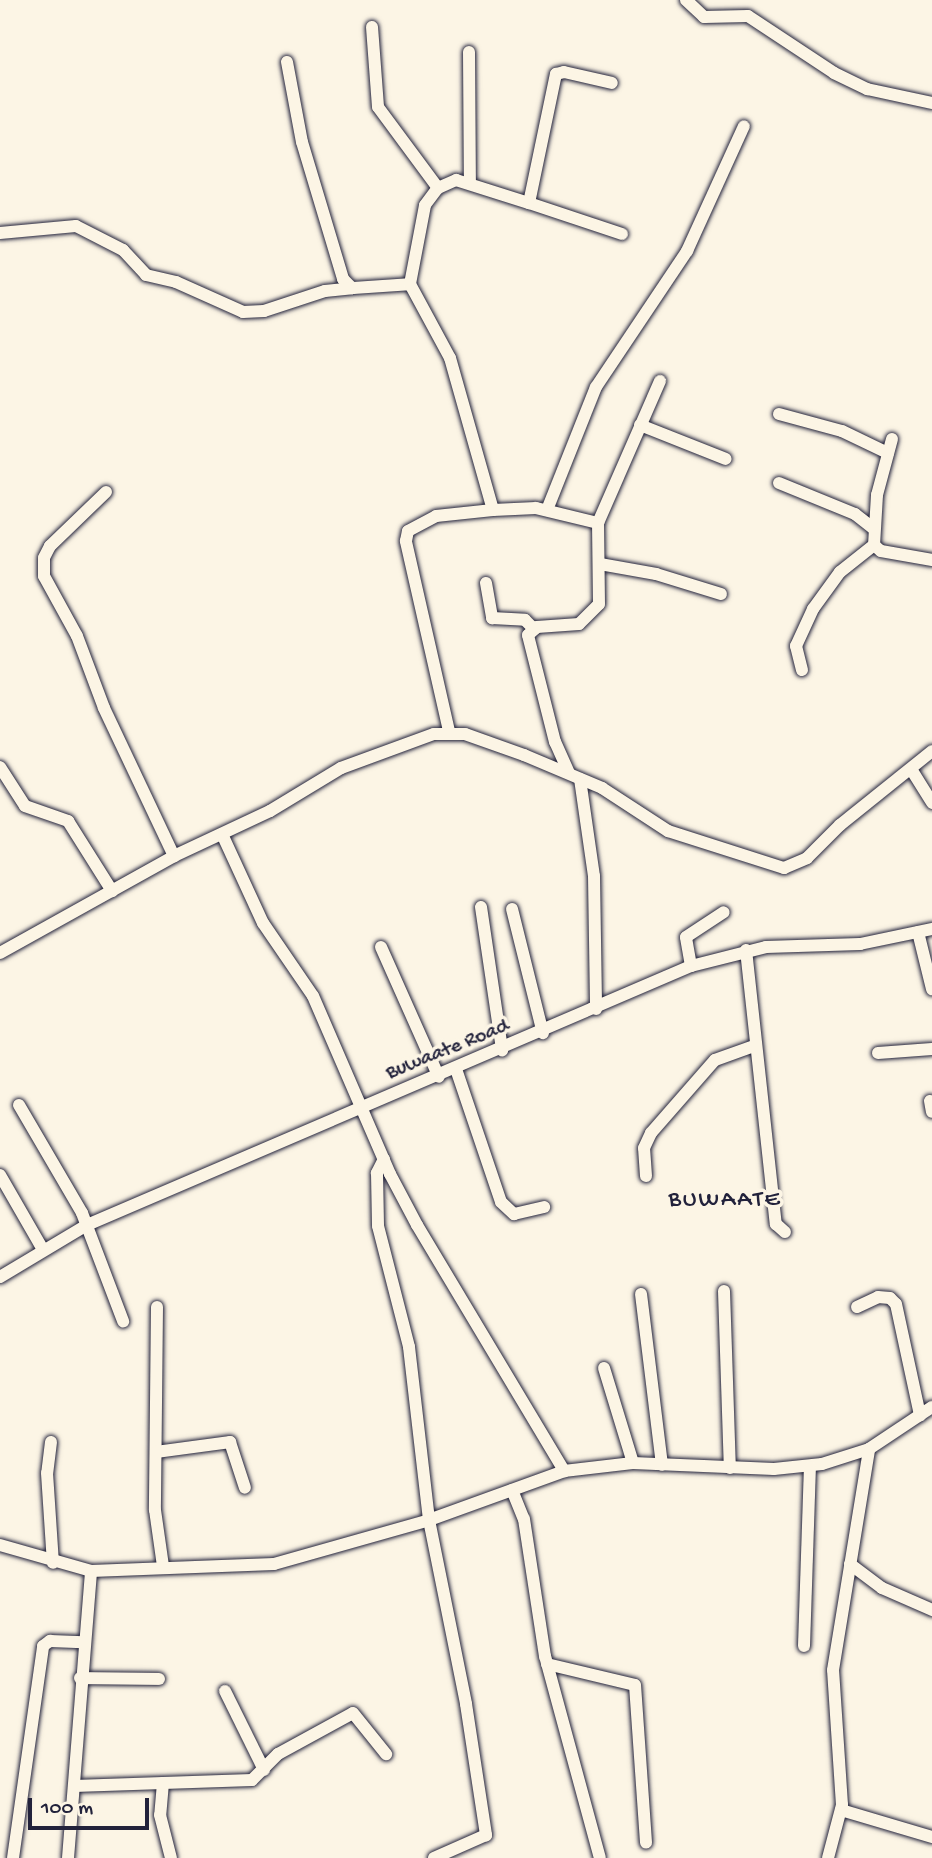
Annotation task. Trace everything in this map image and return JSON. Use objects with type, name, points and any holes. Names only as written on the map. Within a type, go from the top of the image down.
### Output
[{"type":"street","points":[[686,0],[704,17],[748,16],[834,73],[867,89],[932,103]]},
{"type":"street","points":[[372,27],[378,107],[438,188]]},
{"type":"street","points":[[469,52],[470,181]]},
{"type":"street","points":[[286,62],[302,142],[343,279],[352,288]]},
{"type":"street","points":[[529,202],[556,74],[612,83]]},
{"type":"street","points":[[547,510],[596,387],[687,251],[744,126]]},
{"type":"street","points":[[493,509],[450,358],[410,284],[425,205],[438,188],[456,180],[470,181],[622,234]]},
{"type":"street","points":[[0,233],[76,226],[123,250],[146,275],[176,282],[243,312],[264,311],[325,290],[410,284]]},
{"type":"street","points":[[534,629],[579,624],[590,616],[601,594],[598,523],[660,381]]},
{"type":"street","points":[[779,414],[842,431],[888,453]]},
{"type":"street","points":[[640,425],[726,459]]},
{"type":"street","points":[[892,439],[873,528],[874,545],[881,551],[932,560]]},
{"type":"street","points":[[779,483],[855,514],[873,528]]},
{"type":"street","points":[[106,492],[50,546],[44,558],[44,576],[77,636],[104,708],[174,856]]},
{"type":"street","points":[[449,731],[406,535],[414,526],[436,516],[493,509],[547,510],[598,523]]},
{"type":"street","points":[[802,670],[796,646],[814,609],[840,572],[874,545]]},
{"type":"street","points":[[600,564],[656,574],[721,594]]},
{"type":"street","points":[[486,583],[492,618],[525,620],[534,629]]},
{"type":"street","points":[[534,629],[527,641],[574,776],[594,876],[596,1009]]},
{"type":"street","points":[[0,953],[174,856],[222,834],[341,768],[449,731],[602,788],[668,831],[784,868],[807,859],[840,825],[932,751]]},
{"type":"street","points":[[0,767],[20,802],[68,821],[112,891]]},
{"type":"street","points":[[912,769],[932,803]]},
{"type":"street","points":[[222,834],[263,923],[313,996],[364,1107],[384,1159],[417,1225],[564,1471]]},
{"type":"street","points":[[481,907],[502,1050]]},
{"type":"street","points":[[512,909],[543,1033]]},
{"type":"street","points":[[691,966],[686,937],[724,912]]},
{"type":"street","name":"Buwaate Road","points":[[0,1277],[42,1248],[87,1225],[543,1033],[691,966],[746,950],[791,944],[860,944],[932,929]]},
{"type":"street","points":[[918,932],[932,989]]},
{"type":"street","points":[[381,947],[439,1077]]},
{"type":"street","points":[[746,950],[754,1046],[776,1224],[785,1232]]},
{"type":"street","points":[[646,1176],[644,1148],[651,1133],[715,1060],[754,1046]]},
{"type":"street","points":[[878,1053],[932,1049]]},
{"type":"street","points":[[456,1069],[501,1202],[514,1214],[544,1207]]},
{"type":"street","points":[[19,1105],[87,1225],[122,1321]]},
{"type":"street","points":[[384,1159],[377,1173],[378,1226],[408,1347],[429,1520],[466,1704],[486,1835],[434,1858]]},
{"type":"street","points":[[0,1175],[42,1248]]},
{"type":"street","points":[[724,1291],[730,1468]]},
{"type":"street","points":[[641,1294],[662,1465]]},
{"type":"street","points":[[857,1307],[878,1297],[890,1298],[896,1304],[920,1415]]},
{"type":"street","points":[[157,1307],[155,1510],[163,1566]]},
{"type":"street","points":[[604,1368],[634,1463]]},
{"type":"street","points":[[0,1545],[53,1563],[91,1571],[163,1566],[274,1564],[429,1520],[564,1471],[634,1463],[730,1468],[810,1467],[869,1448],[932,1407]]},
{"type":"street","points":[[51,1442],[47,1473],[53,1563]]},
{"type":"street","points":[[156,1452],[230,1443],[245,1488]]},
{"type":"street","points":[[828,1858],[841,1810],[833,1670],[869,1448]]},
{"type":"street","points":[[804,1646],[810,1467]]},
{"type":"street","points":[[512,1490],[524,1519],[547,1664],[600,1858]]},
{"type":"street","points":[[850,1563],[882,1588],[932,1610]]},
{"type":"street","points":[[68,1858],[80,1678],[91,1571]]},
{"type":"street","points":[[13,1858],[43,1646],[50,1641],[83,1642]]},
{"type":"street","points":[[547,1664],[635,1685],[646,1843]]},
{"type":"street","points":[[80,1678],[159,1679]]},
{"type":"street","points":[[225,1691],[264,1770]]},
{"type":"street","points":[[74,1786],[252,1780],[278,1754],[353,1713],[386,1754]]},
{"type":"street","points":[[163,1783],[160,1815],[171,1858]]},
{"type":"street","points":[[841,1810],[932,1837]]},
{"type":"district","name":"BUWAATE","points":[[725,1201]]}]
